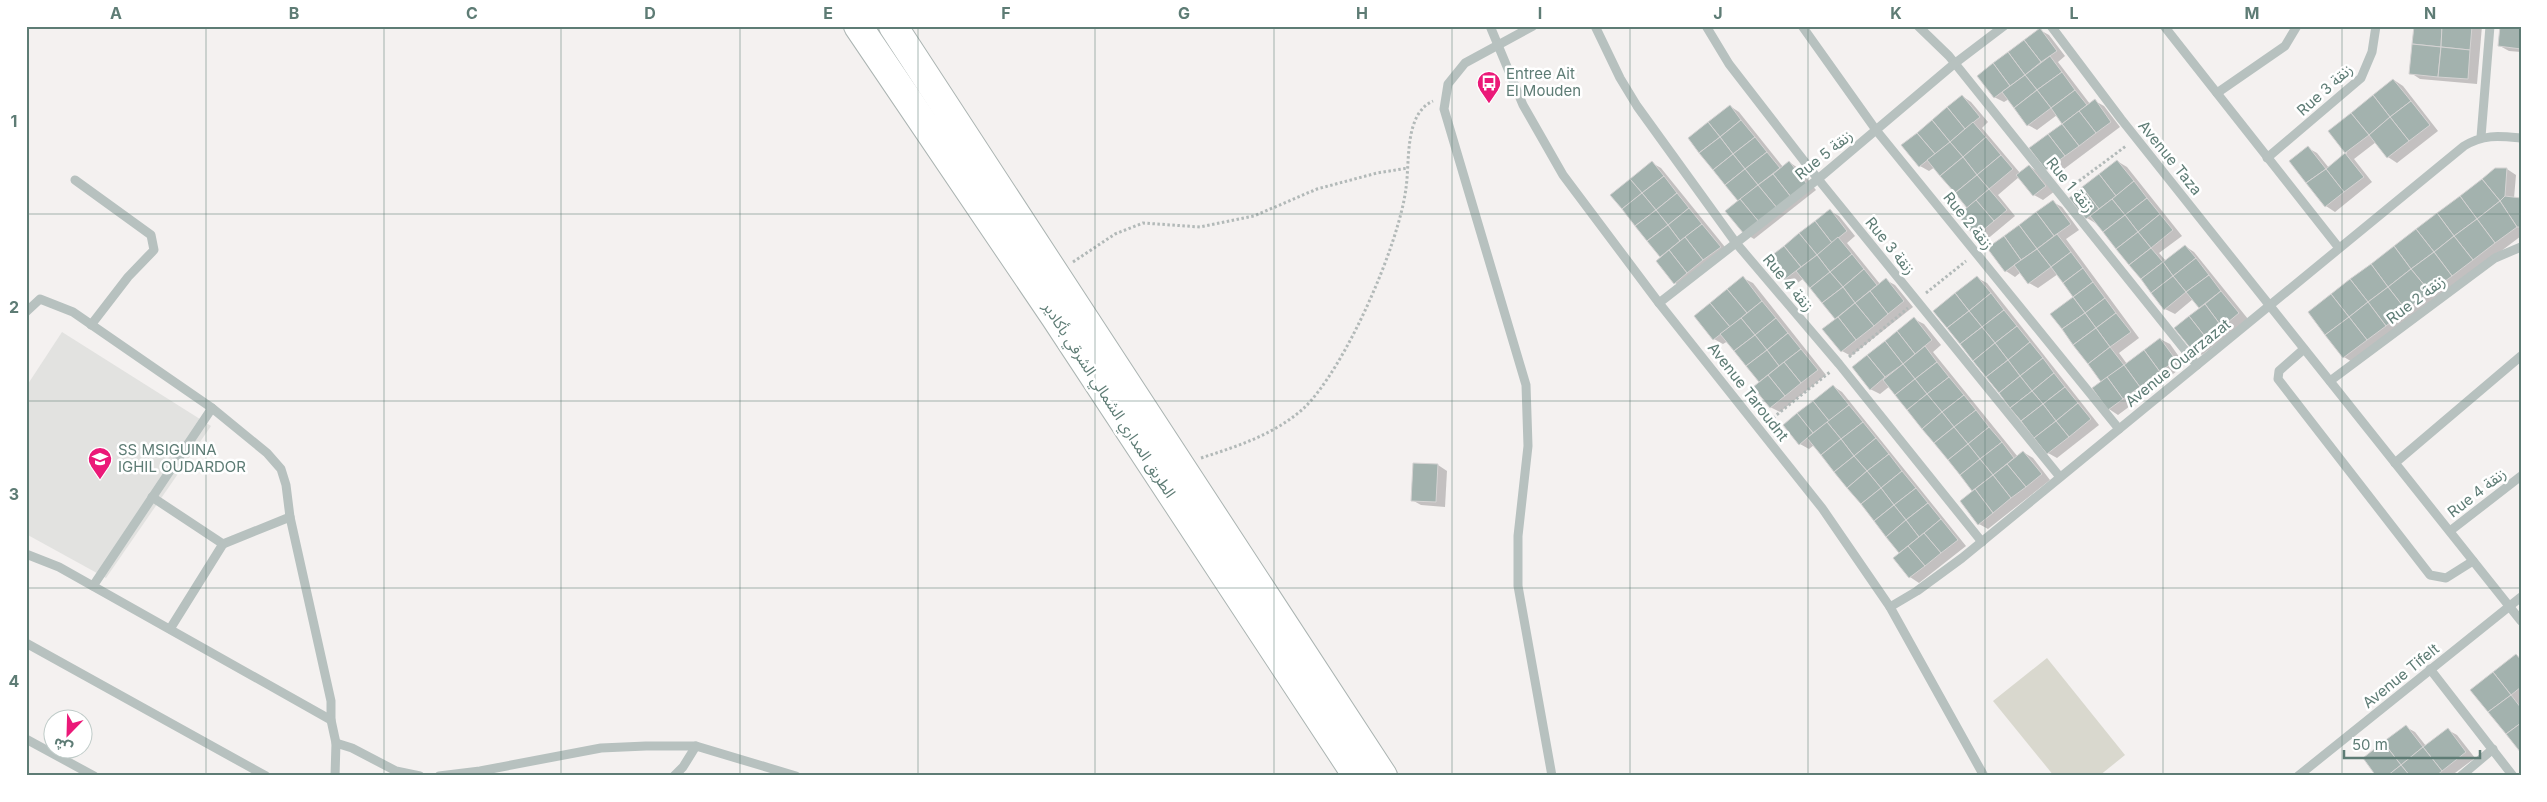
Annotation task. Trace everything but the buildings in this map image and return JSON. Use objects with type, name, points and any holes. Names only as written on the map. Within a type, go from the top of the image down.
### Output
[{"type":"highway","name":"الطريق المداري الشمالي الشرقي بأكادير","points":[[858,26],[1050,309],[1357,776]]},
{"type":"highway","name":"الطريق المداري الشمالي الشرقي بأكادير","points":[[893,26],[1383,776]]},
{"type":"street","name":"Avenue Taroudnt","points":[[1490,26],[1497,47],[1523,104],[1558,167],[1660,303],[1822,508],[1890,607],[1984,776]]},
{"type":"street","points":[[1533,26],[1465,63],[1448,84],[1444,100],[1452,138],[1526,385],[1528,446],[1518,536],[1518,586],[1552,776]]},
{"type":"street","name":"Rue 4 زنقة","points":[[1595,26],[1620,78],[1637,106],[1736,242],[1839,364],[1982,542]]},
{"type":"street","name":"Rue 3 زنقة","points":[[1706,26],[1729,64],[1818,179],[2060,478]]},
{"type":"street","name":"Rue 2 زنقة","points":[[1802,26],[1876,130],[2119,429]]},
{"type":"street","name":"Rue 1 زنقة","points":[[1918,26],[1941,46],[2197,365]]},
{"type":"street","name":"Rue 5 زنقة","points":[[1660,303],[1818,179],[1954,64],[2004,26]]},
{"type":"street","name":"Avenue Taza","points":[[2052,26],[2137,138],[2521,622]]},
{"type":"street","points":[[2164,26],[2339,248]]},
{"type":"street","points":[[2217,93],[2285,46],[2297,26]]},
{"type":"street","name":"Rue 3 زنقة","points":[[2267,158],[2362,78],[2372,52],[2376,26]]},
{"type":"street","points":[[2490,26],[2481,137],[2521,138]]},
{"type":"street","name":"Avenue Ouarzazat","points":[[1890,607],[1943,573],[1982,542],[2464,146],[2481,137]]},
{"type":"street","points":[[75,180],[151,235],[154,250],[128,277],[91,325]]},
{"type":"street","name":"Rue 2 زنقة","points":[[2330,381],[2495,258],[2521,247]]},
{"type":"street","points":[[26,312],[40,299],[73,312],[212,408],[267,453],[281,469],[286,485],[290,517],[323,656],[331,702],[331,720],[336,743],[335,776]]},
{"type":"street","points":[[2304,349],[2279,371],[2278,379],[2430,575],[2435,578],[2446,578],[2473,560]]},
{"type":"street","points":[[2395,462],[2521,356]]},
{"type":"street","points":[[93,586],[212,408]]},
{"type":"street","name":"Rue 4 زنقة","points":[[2450,531],[2521,476]]},
{"type":"street","points":[[152,497],[223,544]]},
{"type":"street","points":[[170,629],[223,544],[290,517]]},
{"type":"street","points":[[26,554],[50,562],[331,720]]},
{"type":"street","name":"Avenue Tifelt","points":[[2298,776],[2521,597]]},
{"type":"street","points":[[26,643],[266,776]]},
{"type":"street","points":[[2430,670],[2513,776]]},
{"type":"street","points":[[26,739],[94,776]]},
{"type":"street","points":[[336,743],[352,748],[394,774],[420,776]]},
{"type":"street","points":[[674,776],[683,767],[696,746]]},
{"type":"street","points":[[439,776],[480,771],[601,748],[696,746],[796,776]]},
{"type":"street","points":[[2461,776],[2493,750]]},
{"type":"path","points":[[1180,465],[1239,446],[1274,430],[1304,408],[1328,379],[1363,313],[1392,243],[1404,203],[1409,146],[1418,115],[1427,104],[1444,100]]},
{"type":"path","points":[[2060,194],[2137,138]]},
{"type":"path","points":[[1057,275],[1089,250],[1115,234],[1143,223],[1200,227],[1254,216],[1317,189],[1370,174],[1408,168]]},
{"type":"path","points":[[1760,428],[1976,253]]},
{"type":"shaded area","name":"SS MSIGUINA IGHIL OUDARDOR","points":[[62,332],[211,426],[106,578],[26,534],[26,387]]},
{"type":"shaded area","points":[[2047,658],[2125,755],[2099,776],[2054,776],[1993,701]]},
{"type":"place","name":"Entree Ait El Mouden","points":[[1489,104]]},
{"type":"place","name":"SS MSIGUINA IGHIL OUDARDOR","points":[[100,480]]}]
